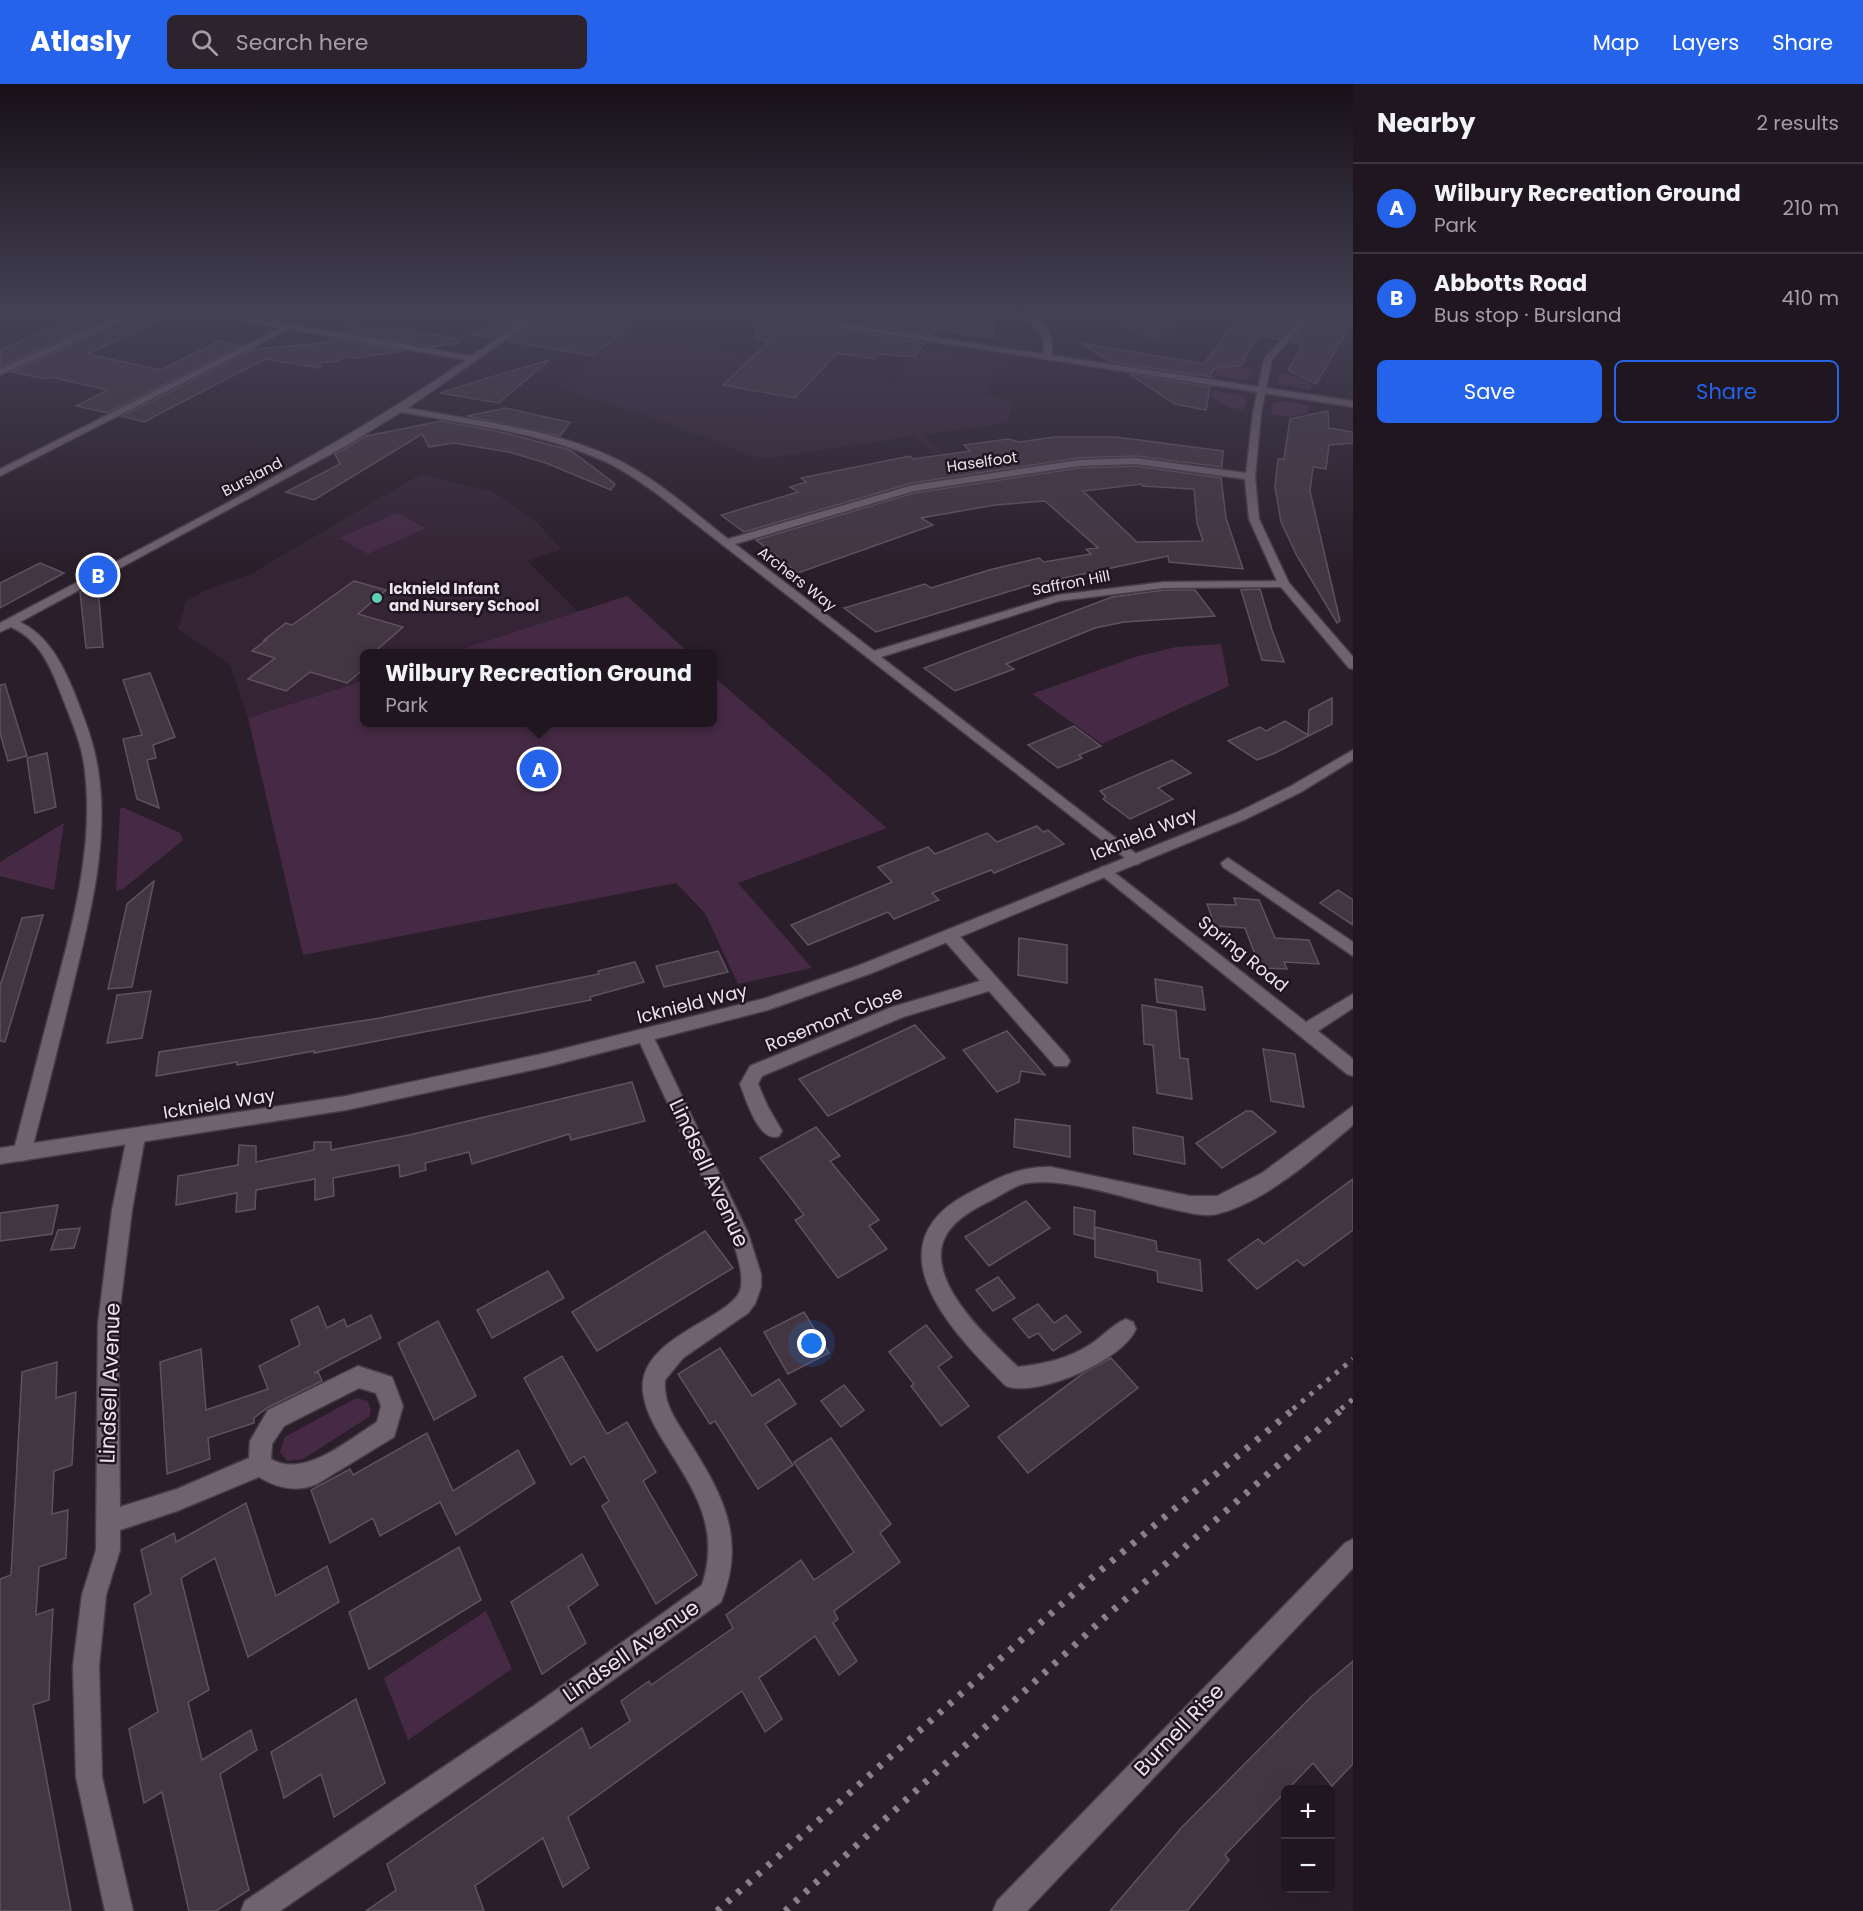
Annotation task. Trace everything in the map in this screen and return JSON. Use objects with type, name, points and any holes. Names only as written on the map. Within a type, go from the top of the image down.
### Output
[{"type":"street","points":[[0,473],[145,399]]},
{"type":"street","name":"Bursland","points":[[5,625],[263,489],[414,399]]},
{"type":"street","points":[[1261,399],[1250,477],[1254,519],[1284,584],[1353,665]]},
{"type":"street","points":[[1318,399],[1353,405]]},
{"type":"street","name":"Archers Way","points":[[400,409],[541,438],[602,456],[660,491],[1134,860]]},
{"type":"street","name":"Haselfoot","points":[[726,543],[914,488],[1078,463],[1136,461],[1250,477]]},
{"type":"street","name":"Saffron Hill","points":[[871,656],[1058,598],[1164,585],[1284,584]]},
{"type":"street","points":[[5,625],[27,629],[35,636],[48,652],[60,675],[86,740],[94,811],[82,916],[22,1154]]},
{"type":"street","name":"Icknield Way","points":[[0,1156],[136,1137],[369,1099],[645,1036],[768,1004],[866,969],[1241,816],[1296,789],[1353,754]]},
{"type":"street","points":[[1228,862],[1353,950]]},
{"type":"street","name":"Spring Road","points":[[1106,871],[1353,1069]]},
{"type":"street","points":[[949,935],[1061,1061]]},
{"type":"street","name":"Rosemont Close","points":[[773,1131],[760,1112],[749,1084],[756,1071],[898,1012],[991,984]]},
{"type":"street","points":[[1307,1030],[1353,1000]]},
{"type":"street","name":"Lindsell Avenue","points":[[255,1911],[543,1714],[712,1593],[720,1575],[723,1553],[721,1528],[693,1468],[656,1406],[654,1378],[672,1353],[748,1301],[753,1283],[750,1264],[738,1233],[645,1036]]},
{"type":"street","points":[[1126,1329],[1100,1351],[1070,1368],[1045,1375],[1014,1378],[989,1355],[956,1313],[933,1277],[931,1246],[939,1226],[954,1212],[976,1199],[1020,1177],[1040,1174],[1185,1204],[1216,1205],[1252,1187],[1328,1136],[1353,1114]]},
{"type":"street","name":"Lindsell Avenue","points":[[119,1911],[89,1777],[86,1666],[94,1595],[108,1550],[108,1324],[122,1210],[136,1137]]},
{"type":"street","points":[[358,1377],[384,1385],[392,1406],[387,1429],[309,1476],[280,1477],[260,1465],[261,1441],[276,1418],[358,1377]]},
{"type":"street","points":[[107,1523],[177,1500],[260,1465]]},
{"type":"street","name":"Burnell Rise","points":[[1007,1911],[1353,1551]]},
{"type":"shaded area","points":[[595,399],[1015,400],[1007,423],[923,435],[963,472],[955,473],[915,436],[760,459],[657,419]]},
{"type":"shaded area","points":[[1215,399],[1247,399],[1244,410],[1228,407]]},
{"type":"shaded area","points":[[1282,401],[1308,405],[1308,413],[1289,417],[1271,414],[1273,403]]},
{"type":"shaded area","name":"Icknield Infant and Nursery School","points":[[421,474],[493,492],[533,518],[561,549],[527,561],[578,612],[462,649],[360,649],[360,682],[248,718],[230,664],[178,629],[186,601],[208,589],[249,575]]},
{"type":"shaded area","points":[[397,513],[426,528],[368,554],[339,538]]},
{"type":"shaded area","points":[[627,596],[685,649],[461,649]]},
{"type":"shaded area","points":[[1221,644],[1229,686],[1102,744],[1032,694],[1135,657],[1176,647]]},
{"type":"shaded area","points":[[717,679],[887,828],[738,883],[812,968],[738,984],[705,913],[676,883],[303,955],[248,718],[360,682],[360,727],[717,727]]},
{"type":"shaded area","points":[[122,807],[180,833],[183,840],[123,889],[116,891],[120,809]]},
{"type":"shaded area","points":[[64,823],[54,890],[0,876],[0,862]]},
{"type":"shaded area","points":[[356,1398],[368,1401],[371,1411],[369,1417],[303,1459],[287,1461],[280,1452],[285,1437]]},
{"type":"shaded area","points":[[486,1611],[512,1669],[408,1740],[384,1678]]},
{"type":"building","points":[[89,399],[134,399],[107,413],[76,406]]},
{"type":"building","points":[[155,399],[188,399],[144,422],[122,416]]},
{"type":"building","points":[[477,399],[503,399],[499,403]]},
{"type":"building","points":[[1168,399],[1208,399],[1206,410],[1175,404]]},
{"type":"building","points":[[506,408],[570,422],[560,436],[467,416]]},
{"type":"building","points":[[1328,411],[1329,428],[1353,432],[1353,443],[1329,445],[1326,469],[1313,467],[1310,491],[1340,621],[1337,623],[1297,556],[1281,522],[1275,487],[1278,459],[1284,459],[1290,419]]},
{"type":"building","points":[[441,421],[505,433],[570,450],[615,484],[611,490],[546,463],[509,452],[454,443],[429,447],[422,434],[314,500],[286,492],[340,464],[335,454],[366,436]]},
{"type":"building","points":[[1054,437],[1116,437],[1223,451],[1222,467],[1136,456],[1079,458],[912,483],[744,532],[721,515],[798,492],[790,487],[806,482],[801,478],[910,456],[913,459],[970,451],[964,445],[1008,439],[1020,442]]},
{"type":"building","points":[[1136,466],[1221,478],[1226,518],[1243,569],[1169,562],[1168,556],[1027,586],[876,632],[844,608],[925,584],[931,588],[989,570],[1039,558],[1044,562],[1091,554],[1086,549],[1098,548],[1045,501],[995,505],[921,518],[933,525],[798,573],[756,540],[914,493],[1079,468]],"holes":[[[1142,484],[1142,486],[1194,489],[1197,523],[1203,541],[1137,542],[1083,491]]]},
{"type":"building","points":[[40,563],[64,573],[0,608],[0,583]]},
{"type":"building","points":[[354,581],[386,590],[358,614],[403,627],[378,649],[360,649],[360,672],[347,683],[310,672],[286,691],[248,679],[275,658],[252,651],[286,623],[292,625]]},
{"type":"building","points":[[93,585],[98,587],[103,647],[86,648],[80,592]]},
{"type":"building","points":[[1260,589],[1284,662],[1262,660],[1241,590]]},
{"type":"building","points":[[1164,590],[1195,590],[1215,616],[1124,622],[1095,628],[1006,664],[1014,669],[955,691],[924,668],[1112,597]]},
{"type":"building","points":[[150,673],[175,737],[153,745],[156,758],[147,760],[159,808],[137,799],[123,739],[142,735],[123,680]]},
{"type":"building","points":[[5,684],[27,756],[8,761],[0,733],[0,685]]},
{"type":"building","points":[[1332,698],[1332,724],[1273,754],[1257,760],[1228,741],[1260,727],[1266,731],[1285,721],[1308,735],[1309,710]]},
{"type":"building","points":[[1074,726],[1101,746],[1079,755],[1082,758],[1058,768],[1028,745]]},
{"type":"building","points":[[47,753],[56,807],[35,813],[27,758]]},
{"type":"building","points":[[1172,760],[1191,773],[1158,788],[1173,799],[1130,819],[1103,799],[1106,797],[1100,791]]},
{"type":"building","points":[[1037,826],[1043,832],[1048,830],[1064,844],[994,873],[991,870],[932,893],[939,900],[894,919],[888,912],[808,945],[791,925],[892,882],[878,867],[928,847],[935,854],[987,833],[997,842]]},
{"type":"building","points":[[154,881],[132,987],[108,989],[127,904]]},
{"type":"building","points":[[1338,890],[1353,900],[1353,925],[1320,903]]},
{"type":"building","points":[[1234,898],[1259,900],[1275,938],[1309,940],[1319,964],[1284,962],[1287,969],[1260,968],[1245,928],[1215,926],[1207,904],[1236,905]]},
{"type":"building","points":[[43,915],[5,1042],[0,1041],[0,986],[22,918]]},
{"type":"building","points":[[1019,938],[1067,945],[1067,983],[1018,975]]},
{"type":"building","points":[[718,951],[728,972],[664,987],[656,966]]},
{"type":"building","points":[[635,962],[644,982],[590,997],[591,1000],[314,1053],[314,1051],[237,1065],[237,1062],[156,1076],[159,1052],[380,1018],[599,974],[598,971]]},
{"type":"building","points":[[1155,979],[1202,987],[1205,1010],[1157,1002]]},
{"type":"building","points":[[151,991],[142,1038],[107,1043],[117,995]]},
{"type":"building","points":[[1142,1005],[1176,1011],[1180,1058],[1188,1059],[1192,1099],[1157,1093],[1153,1045],[1144,1044]]},
{"type":"building","points":[[915,1025],[945,1058],[828,1116],[799,1079]]},
{"type":"building","points":[[1007,1031],[1045,1075],[1021,1071],[1019,1082],[997,1092],[963,1050]]},
{"type":"building","points":[[1263,1049],[1295,1054],[1304,1107],[1271,1101]]},
{"type":"building","points":[[632,1082],[645,1121],[571,1140],[569,1134],[472,1164],[469,1152],[425,1163],[426,1170],[400,1177],[399,1165],[333,1178],[334,1196],[315,1200],[315,1179],[256,1190],[255,1209],[236,1212],[237,1193],[176,1205],[178,1176],[238,1165],[239,1145],[256,1146],[256,1162],[314,1150],[314,1142],[331,1142],[331,1150],[409,1135]]},
{"type":"building","points":[[1246,1111],[1252,1111],[1276,1132],[1222,1168],[1196,1143]]},
{"type":"building","points":[[1015,1119],[1070,1126],[1070,1157],[1014,1147]]},
{"type":"building","points":[[816,1127],[840,1156],[830,1161],[879,1220],[869,1226],[887,1249],[838,1278],[795,1220],[804,1215],[760,1158]]},
{"type":"building","points":[[1133,1127],[1183,1137],[1185,1164],[1134,1154]]},
{"type":"building","points":[[1353,1179],[1353,1230],[1304,1266],[1297,1260],[1257,1289],[1228,1260],[1258,1239],[1264,1244]]},
{"type":"building","points":[[1026,1201],[1050,1228],[989,1266],[965,1237]]},
{"type":"building","points":[[58,1205],[52,1234],[0,1241],[0,1213]]},
{"type":"building","points":[[1074,1207],[1095,1211],[1094,1239],[1074,1234]]},
{"type":"building","points":[[1095,1227],[1156,1241],[1157,1251],[1200,1260],[1202,1291],[1158,1282],[1157,1271],[1095,1257]]},
{"type":"building","points":[[80,1228],[74,1248],[51,1250],[58,1230]]},
{"type":"building","points":[[705,1231],[733,1268],[597,1351],[572,1312]]},
{"type":"building","points":[[548,1271],[564,1298],[492,1338],[477,1310]]},
{"type":"building","points":[[998,1277],[1015,1298],[993,1311],[976,1290]]},
{"type":"building","points":[[1038,1304],[1054,1323],[1066,1315],[1081,1332],[1053,1351],[1038,1333],[1029,1338],[1013,1319]]},
{"type":"building","points":[[318,1306],[327,1328],[344,1319],[347,1327],[371,1315],[381,1338],[314,1373],[318,1372],[322,1381],[267,1408],[254,1418],[254,1423],[208,1438],[210,1459],[167,1474],[160,1362],[201,1349],[206,1410],[268,1389],[259,1366],[300,1345],[291,1320]]},
{"type":"building","points":[[804,1312],[829,1353],[788,1374],[764,1332]]},
{"type":"building","points":[[438,1321],[476,1396],[434,1420],[398,1343]]},
{"type":"building","points":[[926,1325],[952,1357],[938,1367],[969,1406],[941,1426],[911,1386],[914,1384],[889,1352]]},
{"type":"building","points":[[720,1348],[752,1396],[779,1379],[796,1404],[765,1424],[793,1465],[758,1489],[715,1421],[710,1424],[678,1374]]},
{"type":"building","points":[[562,1356],[607,1434],[627,1422],[656,1472],[643,1481],[697,1575],[656,1604],[602,1506],[609,1501],[584,1456],[571,1465],[524,1378]]},
{"type":"building","points":[[1111,1358],[1138,1388],[1028,1473],[998,1437],[1085,1372]]},
{"type":"building","points":[[57,1362],[56,1398],[76,1392],[72,1465],[54,1471],[52,1514],[68,1510],[66,1558],[39,1567],[36,1615],[53,1609],[49,1700],[33,1705],[71,1911],[0,1911],[0,1579],[11,1575],[22,1372]]},
{"type":"building","points":[[844,1385],[864,1410],[841,1427],[821,1401]]},
{"type":"building","points":[[427,1433],[453,1491],[518,1450],[535,1483],[456,1535],[440,1502],[380,1536],[373,1518],[330,1543],[311,1490],[350,1469],[353,1475]]},
{"type":"building","points":[[831,1438],[891,1524],[880,1533],[900,1562],[834,1611],[838,1619],[833,1623],[857,1661],[839,1675],[815,1636],[759,1678],[782,1719],[765,1732],[742,1691],[568,1817],[589,1868],[563,1887],[543,1838],[475,1886],[484,1911],[366,1911],[396,1890],[387,1864],[582,1728],[590,1748],[630,1721],[621,1701],[649,1681],[651,1685],[733,1628],[726,1615],[801,1560],[814,1580],[854,1552],[794,1462]]},
{"type":"building","points":[[246,1503],[276,1596],[327,1566],[339,1602],[248,1657],[215,1558],[181,1578],[209,1690],[188,1702],[202,1760],[251,1730],[257,1750],[220,1774],[249,1890],[216,1911],[189,1911],[162,1792],[144,1803],[129,1729],[158,1712],[134,1604],[151,1594],[141,1550],[174,1533],[176,1542]]},
{"type":"building","points":[[459,1547],[481,1600],[369,1669],[349,1612]]},
{"type":"building","points":[[582,1554],[598,1585],[568,1607],[586,1643],[542,1674],[511,1602]]},
{"type":"building","points":[[1353,1661],[1353,1764],[1333,1785],[1313,1763],[1292,1785],[1281,1785],[1281,1796],[1225,1855],[1229,1860],[1187,1911],[1110,1911],[1182,1827],[1312,1696]]},
{"type":"building","points":[[356,1699],[385,1783],[334,1817],[321,1774],[284,1798],[271,1752]]},
{"type":"railway","points":[[1293,1409],[1353,1359]]},
{"type":"railway","points":[[1341,1409],[1353,1399]]},
{"type":"railway","points":[[717,1911],[1082,1586],[1295,1408]]},
{"type":"railway","points":[[785,1911],[1103,1619],[1343,1408]]},
{"type":"place","name":"Abbotts Road","points":[[98,575]]},
{"type":"place","name":"Icknield Infant and Nursery School","points":[[377,598]]},
{"type":"place","name":"Wilbury Recreation Ground","points":[[539,769]]}]
